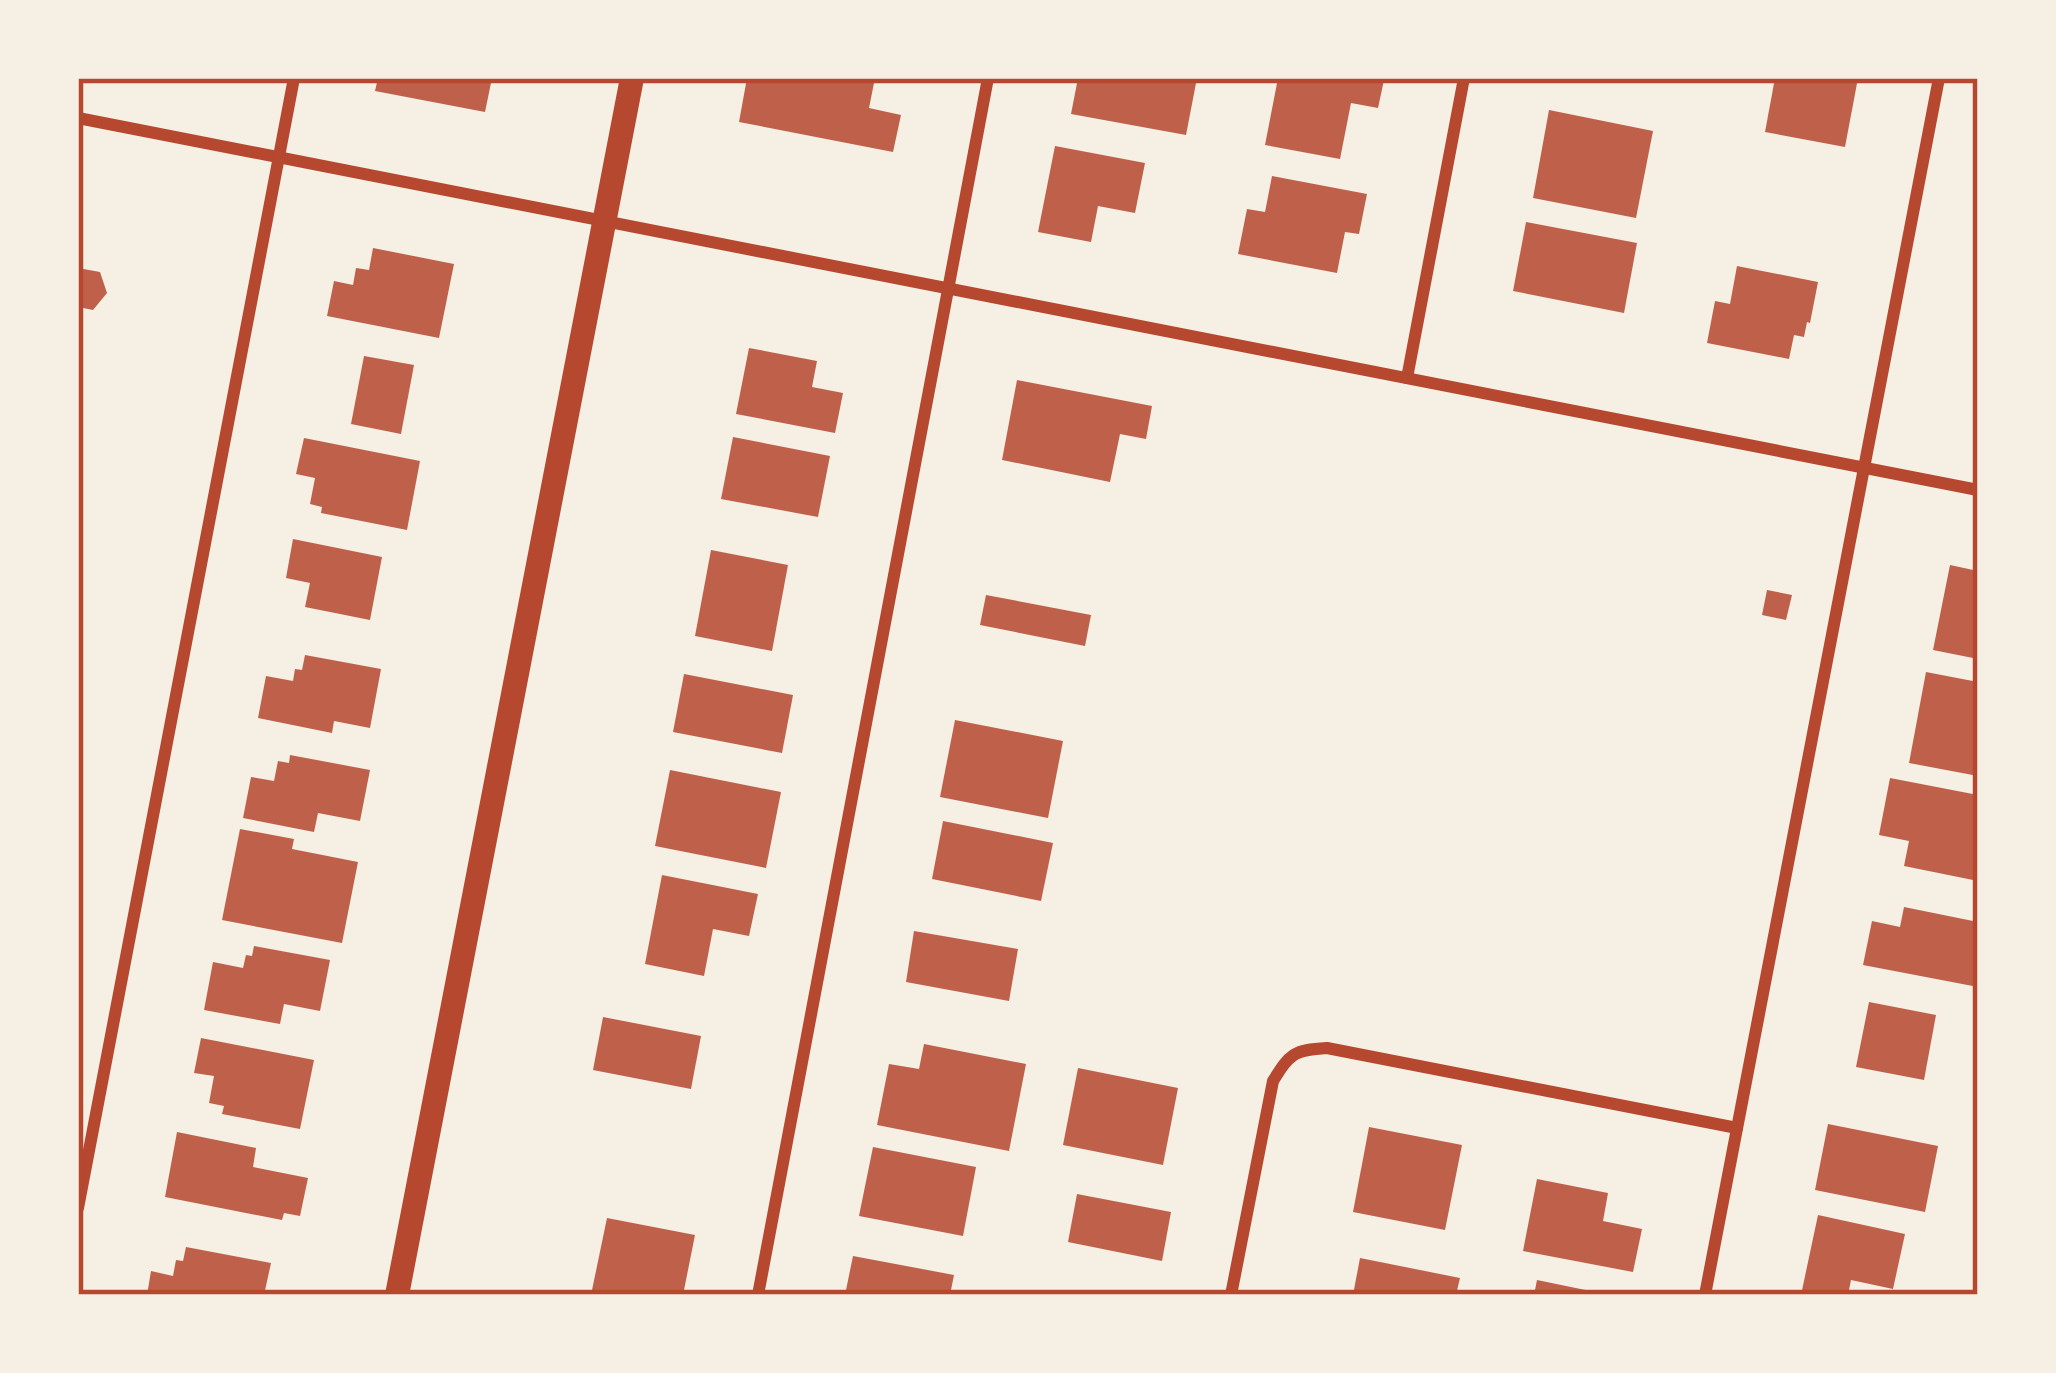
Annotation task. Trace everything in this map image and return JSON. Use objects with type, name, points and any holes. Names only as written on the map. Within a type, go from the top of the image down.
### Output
[{"type":"main road","points":[[398,1295],[632,78]]},
{"type":"street","points":[[78,1208],[294,78]]},
{"type":"street","points":[[758,1295],[988,78]]},
{"type":"street","points":[[1407,378],[1464,78]]},
{"type":"street","points":[[1705,1295],[1939,78]]},
{"type":"street","points":[[78,118],[1978,490]]},
{"type":"street","points":[[1231,1295],[1269,1094],[1288,1055],[1327,1048],[1737,1128]]},
{"type":"building","points":[[378,78],[492,78],[485,112],[375,91]]},
{"type":"building","points":[[747,78],[875,78],[869,108],[901,115],[893,152],[739,122]]},
{"type":"building","points":[[1078,78],[1197,78],[1186,135],[1071,114]]},
{"type":"building","points":[[1278,78],[1384,80],[1378,108],[1351,103],[1340,159],[1265,145]]},
{"type":"building","points":[[1775,78],[1858,78],[1845,147],[1765,132]]},
{"type":"building","points":[[1549,110],[1653,131],[1636,218],[1533,198]]},
{"type":"building","points":[[1055,146],[1145,163],[1135,213],[1098,206],[1091,242],[1038,232]]},
{"type":"building","points":[[1272,176],[1367,194],[1359,234],[1345,232],[1337,273],[1238,254],[1247,209],[1265,212]]},
{"type":"building","points":[[1526,222],[1637,243],[1624,313],[1513,291]]},
{"type":"building","points":[[373,248],[454,264],[439,338],[327,316],[334,281],[353,285],[356,268],[369,270]]},
{"type":"building","points":[[1737,266],[1818,282],[1810,323],[1804,337],[1794,335],[1789,359],[1707,343],[1715,301],[1730,304]]},
{"type":"building","points":[[78,268],[100,272],[107,293],[93,310],[78,307]]},
{"type":"building","points":[[749,348],[817,361],[812,387],[843,393],[835,433],[736,414]]},
{"type":"building","points":[[364,356],[414,365],[401,434],[351,424]]},
{"type":"building","points":[[1017,380],[1152,406],[1146,439],[1120,434],[1110,482],[1002,460]]},
{"type":"building","points":[[733,437],[830,456],[818,517],[721,499]]},
{"type":"building","points":[[304,438],[420,461],[407,530],[321,513],[322,507],[310,504],[315,478],[296,474]]},
{"type":"building","points":[[293,539],[382,557],[370,620],[305,607],[310,583],[286,578]]},
{"type":"building","points":[[711,550],[788,565],[772,651],[695,636]]},
{"type":"building","points":[[1950,565],[1978,571],[1978,659],[1933,650]]},
{"type":"building","points":[[1767,590],[1792,595],[1786,620],[1762,615]]},
{"type":"building","points":[[986,595],[1091,615],[1085,646],[980,625]]},
{"type":"building","points":[[305,655],[381,669],[370,728],[334,721],[332,733],[258,718],[266,676],[293,681]]},
{"type":"building","points":[[1926,672],[1978,682],[1978,776],[1909,763]]},
{"type":"building","points":[[684,674],[793,695],[782,753],[673,732]]},
{"type":"building","points":[[955,720],[1063,741],[1048,818],[940,797]]},
{"type":"building","points":[[290,755],[370,770],[360,821],[318,813],[314,832],[243,818],[251,777],[274,781],[278,761],[289,763]]},
{"type":"building","points":[[670,770],[781,792],[766,868],[655,846]]},
{"type":"building","points":[[1890,778],[1978,795],[1978,881],[1904,866],[1909,841],[1879,835]]},
{"type":"building","points":[[943,821],[1053,843],[1041,901],[932,879]]},
{"type":"building","points":[[240,829],[294,839],[292,849],[358,862],[342,943],[222,920]]},
{"type":"building","points":[[662,875],[758,894],[749,936],[713,929],[704,976],[645,964]]},
{"type":"building","points":[[1904,907],[1978,922],[1978,987],[1863,965],[1872,921],[1900,927]]},
{"type":"building","points":[[914,931],[1018,949],[1009,1001],[906,982]]},
{"type":"building","points":[[254,946],[330,960],[320,1011],[284,1004],[280,1024],[204,1010],[213,962],[243,968]]},
{"type":"building","points":[[1869,1002],[1936,1015],[1924,1080],[1856,1067]]},
{"type":"building","points":[[603,1017],[701,1036],[691,1089],[593,1070]]},
{"type":"building","points":[[201,1038],[314,1060],[300,1129],[222,1114],[224,1106],[209,1103],[214,1076],[194,1073]]},
{"type":"building","points":[[924,1044],[1026,1064],[1009,1151],[877,1125],[889,1064],[919,1069]]},
{"type":"building","points":[[1078,1068],[1178,1088],[1163,1165],[1063,1145]]},
{"type":"building","points":[[1828,1124],[1938,1146],[1925,1212],[1815,1190]]},
{"type":"building","points":[[1369,1127],[1462,1145],[1445,1230],[1353,1212]]},
{"type":"building","points":[[177,1132],[256,1148],[253,1167],[308,1178],[300,1216],[284,1213],[282,1220],[165,1197]]},
{"type":"building","points":[[873,1147],[976,1167],[963,1236],[859,1216]]},
{"type":"building","points":[[1537,1179],[1608,1193],[1603,1221],[1642,1229],[1633,1272],[1523,1251]]},
{"type":"building","points":[[1077,1194],[1171,1212],[1162,1261],[1068,1242]]},
{"type":"building","points":[[1818,1215],[1905,1234],[1893,1289],[1851,1280],[1848,1295],[1801,1295]]},
{"type":"building","points":[[607,1218],[695,1235],[683,1295],[591,1295]]},
{"type":"building","points":[[186,1247],[271,1263],[264,1295],[147,1295],[151,1271],[173,1276],[176,1260],[183,1261]]},
{"type":"building","points":[[853,1256],[954,1275],[950,1295],[845,1295]]},
{"type":"building","points":[[1360,1258],[1460,1278],[1456,1295],[1353,1295]]},
{"type":"building","points":[[1537,1280],[1600,1293],[1600,1295],[1534,1295]]}]
